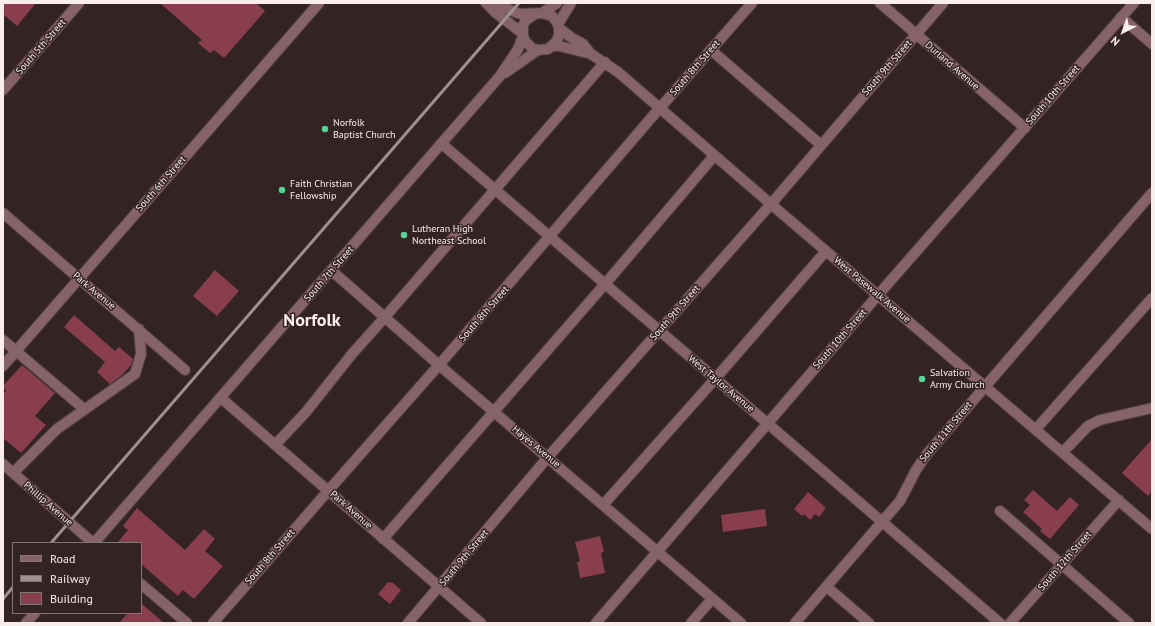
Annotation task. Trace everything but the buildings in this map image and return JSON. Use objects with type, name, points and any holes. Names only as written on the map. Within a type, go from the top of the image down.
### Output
[{"type":"street","name":"South 5th Street","points":[[3,90],[79,3]]},
{"type":"street","name":"South 6th Street","points":[[3,366],[319,3]]},
{"type":"street","points":[[486,3],[522,35],[528,46],[538,50],[543,50],[552,46],[556,42],[559,36],[558,26],[552,16],[539,13],[517,13],[495,3]]},
{"type":"street","points":[[522,35],[523,25],[526,20],[557,3]]},
{"type":"street","points":[[558,26],[571,3]]},
{"type":"street","name":"South 8th Street","points":[[213,623],[439,365],[752,3]]},
{"type":"street","name":"Durland Avenue","points":[[880,3],[1025,128]]},
{"type":"street","name":"South 9th Street","points":[[408,623],[548,457],[659,332],[943,3]]},
{"type":"street","name":"South 10th Street","points":[[596,623],[878,295],[1134,3]]},
{"type":"street","points":[[1121,17],[1152,44]]},
{"type":"street","name":"West Pasewalk Avenue","points":[[558,26],[572,38],[583,44],[591,54]]},
{"type":"street","name":"South 7th Street","points":[[95,542],[500,76],[518,49],[522,35]]},
{"type":"street","name":"West Pasewalk Avenue","points":[[552,46],[559,46],[591,54],[618,72],[770,204],[1152,529]]},
{"type":"street","name":"South 7th Street","points":[[500,76],[538,50]]},
{"type":"street","points":[[712,50],[821,145]]},
{"type":"street","points":[[275,445],[306,412],[335,374],[605,62]]},
{"type":"street","name":"West Taylor Avenue","points":[[442,144],[659,332],[768,423],[881,522],[1000,623]]},
{"type":"street","points":[[383,539],[605,284],[714,156]]},
{"type":"street","name":"South 11th Street","points":[[795,623],[900,500],[916,470],[927,454],[1152,193]]},
{"type":"street","name":"Park Avenue","points":[[3,214],[185,370]]},
{"type":"street","points":[[603,505],[715,380],[826,251]]},
{"type":"street","name":"Hayes Avenue","points":[[332,271],[439,365],[741,623]]},
{"type":"street","points":[[1036,429],[1152,298]]},
{"type":"street","points":[[13,473],[57,429],[134,374],[141,354],[139,329]]},
{"type":"street","points":[[3,340],[84,409]]},
{"type":"street","name":"Park Avenue","points":[[221,398],[481,623]]},
{"type":"street","points":[[1063,452],[1088,426],[1100,420],[1152,408]]},
{"type":"street","name":"Phillip Avenue","points":[[3,464],[93,542]]},
{"type":"street","name":"South 12th Street","points":[[1010,623],[1119,500]]},
{"type":"street","points":[[1000,511],[1129,623]]},
{"type":"street","points":[[142,585],[187,623]]},
{"type":"street","points":[[827,587],[869,623]]},
{"type":"street","points":[[691,623],[712,599]]},
{"type":"street","points":[[26,623],[34,614]]},
{"type":"railway","points":[[52,542],[519,3]]},
{"type":"railway","points":[[3,599],[12,588]]},
{"type":"place","name":"Norfolk Baptist Church","points":[[325,129]]},
{"type":"place","name":"Faith Christian Fellowship","points":[[282,190]]},
{"type":"place","name":"Lutheran High Northeast School","points":[[404,235]]},
{"type":"place","name":"Salvation Army Church","points":[[922,379]]},
{"type":"district","name":"Norfolk","points":[[312,321]]}]
